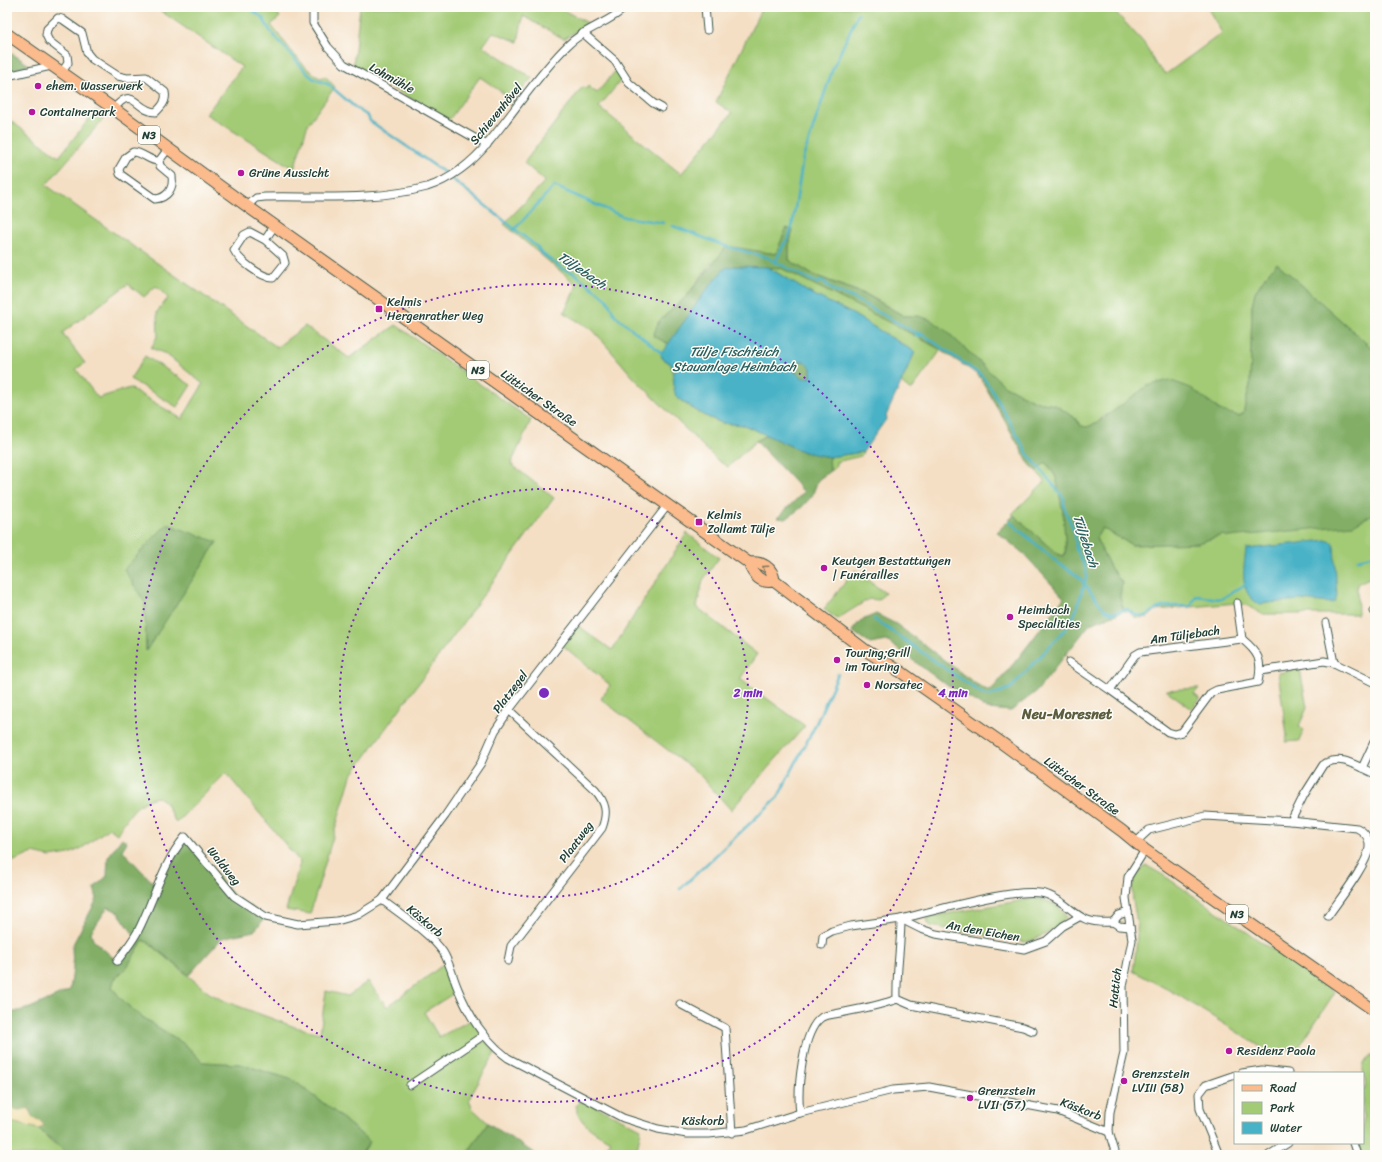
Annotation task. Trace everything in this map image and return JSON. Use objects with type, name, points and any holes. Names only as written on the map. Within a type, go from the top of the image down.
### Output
[{"type":"main road","name":"Lütticher Straße","points":[[7,34],[749,564],[761,564],[769,568],[773,575],[774,581],[866,650],[901,672],[999,741],[1145,850],[1375,1011]]},
{"type":"street","name":"Lohmühle","points":[[313,7],[313,23],[328,47],[344,64],[487,145]]},
{"type":"street","name":"Schievenhövel","points":[[247,206],[256,198],[265,197],[366,196],[398,193],[428,186],[456,172],[487,145],[549,65],[569,44],[583,33],[606,22],[626,7]]},
{"type":"street","points":[[705,7],[707,30]]},
{"type":"street","points":[[62,72],[68,63],[67,56],[49,41],[46,35],[47,29],[58,18],[62,19],[82,33],[88,53],[92,59],[118,76],[127,78],[146,78],[165,92],[166,98],[162,106],[156,112],[150,112],[126,98],[121,100],[114,109]]},
{"type":"street","points":[[583,33],[615,61],[629,83],[653,104],[662,108]]},
{"type":"street","points":[[7,76],[52,66]]},
{"type":"street","points":[[159,161],[168,149]]},
{"type":"street","points":[[133,152],[140,152],[156,162],[159,161],[160,166],[172,176],[173,184],[168,194],[161,199],[155,199],[120,174],[118,169],[126,157],[133,152]]},
{"type":"street","points":[[265,240],[275,225]]},
{"type":"street","points":[[250,232],[265,240],[283,256],[285,263],[273,278],[267,278],[237,256],[234,250],[244,235],[250,232]]},
{"type":"street","name":"Platzegel","points":[[382,900],[481,763],[495,731],[509,710],[667,506]]},
{"type":"street","points":[[1069,662],[1168,732],[1175,734],[1182,732],[1211,693],[1217,690],[1258,682],[1261,671],[1256,650],[1242,639],[1237,603]]},
{"type":"street","points":[[1326,623],[1334,663]]},
{"type":"street","name":"Am Tüljebach","points":[[1110,690],[1135,656],[1140,652],[1242,639]]},
{"type":"street","points":[[1261,671],[1313,662],[1334,663],[1375,683]]},
{"type":"street","name":"Plaatweg","points":[[508,961],[511,946],[602,828],[606,818],[604,801],[595,790],[509,710]]},
{"type":"street","points":[[1362,768],[1375,740]]},
{"type":"street","points":[[1291,821],[1304,795],[1324,764],[1334,760],[1345,760],[1375,774]]},
{"type":"street","points":[[1136,842],[1149,830],[1205,816],[1291,821],[1357,828],[1363,831],[1368,838],[1369,846],[1366,858],[1328,916]]},
{"type":"street","name":"Waldweg","points":[[117,961],[132,943],[168,861],[185,837],[234,896],[266,917],[298,924],[337,921],[358,915],[382,900]]},
{"type":"street","name":"Hattich","points":[[1116,1155],[1110,1132],[1110,1112],[1124,1054],[1124,986],[1132,940],[1126,898],[1128,876],[1145,850]]},
{"type":"street","name":"An den Eichen","points":[[822,945],[823,936],[832,931],[875,921],[902,919],[999,896],[1026,892],[1048,894],[1079,917],[1097,923],[1113,922],[1119,926],[1130,927]]},
{"type":"street","name":"Käskorb","points":[[382,900],[436,944],[444,954],[464,1002],[484,1035],[495,1048],[508,1058],[623,1118],[658,1129],[687,1134],[732,1133],[800,1113],[893,1090],[929,1087],[1058,1111],[1110,1132]]},
{"type":"street","points":[[1113,922],[1119,915],[1128,912]]},
{"type":"street","name":"An den Eichen","points":[[902,919],[921,929],[936,934],[1024,949],[1046,941],[1063,926],[1079,917]]},
{"type":"street","points":[[897,1000],[896,980],[901,945],[902,919]]},
{"type":"street","points":[[800,1113],[798,1100],[799,1085],[807,1043],[812,1029],[823,1017],[897,1000],[911,1005],[1023,1027],[1033,1031]]},
{"type":"street","points":[[680,1004],[725,1028],[732,1133]]},
{"type":"street","points":[[410,1085],[484,1035]]},
{"type":"street","points":[[1249,1072],[1262,1070],[1279,1072]]},
{"type":"street","points":[[1219,1155],[1200,1109],[1199,1094],[1206,1085],[1234,1075]]},
{"type":"street","points":[[1269,1155],[1286,1144]]},
{"type":"street","points":[[1353,1144],[1357,1155]]},
{"type":"green space","points":[[155,7],[273,7],[280,17],[271,25],[309,70],[321,78],[325,76],[335,87],[308,124],[294,169],[206,114],[242,67]]},
{"type":"green space","points":[[360,7],[557,7],[588,23],[564,39],[523,16],[518,42],[493,32],[483,46],[532,78],[513,100],[480,77],[449,120],[353,66]]},
{"type":"green space","points":[[762,7],[1111,7],[1144,43],[1156,65],[1166,74],[1222,33],[1207,7],[1375,7],[1375,351],[1277,263],[1255,292],[1252,306],[1250,385],[1243,414],[1234,416],[1229,415],[1209,401],[1105,415],[1097,423],[1087,427],[1081,426],[1074,417],[1055,405],[1037,402],[1005,386],[944,329],[918,316],[904,316],[868,295],[811,274],[789,260],[789,245],[793,230],[780,246],[776,254],[771,253],[711,263],[686,297],[659,321],[654,336],[669,344],[662,355],[662,358],[671,364],[676,397],[703,415],[722,423],[744,425],[767,435],[756,441],[728,467],[717,460],[633,377],[593,330],[564,313],[577,285],[504,224],[545,181],[524,163],[583,86],[586,89],[588,86],[597,93],[617,69],[622,79],[599,107],[681,174],[732,113],[716,102]]},
{"type":"green space","points":[[7,50],[29,65],[7,72]]},
{"type":"green space","points":[[96,110],[105,117],[46,185],[277,347],[305,326],[349,358],[396,325],[531,420],[511,464],[554,498],[351,776],[310,914],[286,910],[300,862],[226,773],[176,823],[165,802],[158,797],[138,806],[117,834],[109,828],[82,848],[69,854],[50,857],[33,853],[7,864],[7,118],[59,157]],"holes":[[[128,284],[144,297],[156,286],[168,298],[157,312],[158,335],[151,348],[166,354],[203,384],[182,419],[130,388],[98,398],[76,369],[85,363],[62,333]],[[217,542],[146,650],[145,603]]]},
{"type":"green space","points":[[786,228],[793,230],[789,245],[789,260],[811,274],[868,296],[904,316],[918,316],[931,320],[944,329],[1005,386],[1037,402],[1055,405],[1074,417],[1081,426],[1087,427],[1097,423],[1147,386],[1169,380],[1191,388],[1219,410],[1239,416],[1243,414],[1250,385],[1252,306],[1255,292],[1277,263],[1375,351],[1375,513],[1353,525],[1229,537],[1222,535],[1198,543],[1132,545],[1102,528],[1096,538],[1110,567],[1122,583],[1120,597],[1124,611],[1090,624],[1037,691],[1011,711],[987,709],[938,679],[887,641],[870,644],[852,631],[860,621],[876,614],[896,624],[976,684],[989,691],[1019,657],[1064,598],[1024,554],[997,532],[1014,515],[1057,554],[1064,556],[1066,551],[1063,513],[1056,477],[1046,462],[1036,471],[1028,462],[980,377],[930,343],[781,268],[734,266],[707,289],[669,344],[653,336],[659,321],[686,297],[727,246],[776,254]]},
{"type":"green space","points":[[768,267],[781,268],[897,326],[941,350],[911,391],[901,383],[915,352],[851,313],[808,292]]},
{"type":"green space","points":[[145,356],[191,385],[177,407],[130,379]]},
{"type":"green space","points":[[798,361],[804,361],[811,368],[811,377],[803,378],[795,372]]},
{"type":"green space","points":[[767,435],[804,452],[829,457],[830,471],[818,480],[812,496],[802,507],[786,519],[777,518],[804,492],[756,441]]},
{"type":"green space","points":[[863,452],[861,456],[836,462],[836,467],[830,471],[829,457]]},
{"type":"green space","points":[[1046,462],[1055,476],[1060,495],[1065,529],[1064,556],[1057,554],[1012,514],[1045,481],[1036,471]]},
{"type":"green space","points":[[1375,513],[1375,575],[1357,584],[1358,614],[1262,614],[1246,605],[1237,603],[1156,610],[1148,617],[1136,618],[1128,611],[1124,611],[1119,597],[1122,583],[1110,567],[1096,538],[1102,528],[1132,545],[1198,543],[1222,535],[1229,537]]},
{"type":"green space","points":[[167,524],[217,542],[146,651],[145,603],[124,569]]},
{"type":"green space","points":[[687,533],[719,558],[703,580],[697,607],[757,654],[740,679],[805,726],[731,810],[699,774],[601,699],[610,685],[561,644],[576,624],[612,650]]},
{"type":"green space","points":[[855,570],[885,593],[879,600],[869,599],[837,619],[824,609]]},
{"type":"green space","points":[[1300,669],[1307,708],[1299,726],[1304,730],[1299,741],[1285,742],[1287,736],[1278,673]]},
{"type":"green space","points":[[1199,688],[1194,694],[1200,699],[1192,709],[1166,690]]},
{"type":"green space","points":[[185,837],[234,896],[266,917],[254,931],[222,938],[189,975],[149,943],[143,940],[127,967],[114,980],[112,987],[119,997],[145,1019],[187,1046],[202,1062],[240,1064],[293,1080],[335,1112],[370,1142],[362,1153],[358,1155],[67,1155],[39,1129],[44,1125],[39,1120],[33,1118],[29,1109],[16,1110],[7,1102],[7,1014],[30,1008],[70,990],[73,969],[72,946],[97,899],[94,888],[107,876],[108,857],[122,838],[127,842],[122,850],[157,887]],"holes":[[[108,907],[118,912],[136,938],[118,962],[93,940],[91,932]]]},
{"type":"green space","points":[[1147,866],[1163,875],[1335,992],[1299,1047],[1272,1054],[1178,995],[1133,971],[1137,924],[1132,892],[1133,884],[1135,877]]},
{"type":"green space","points":[[1036,898],[1049,902],[1061,909],[1066,917],[1047,933],[1025,942],[931,926],[927,924],[927,919],[934,916]]},
{"type":"green space","points":[[143,940],[149,943],[209,993],[227,1002],[295,1027],[320,1033],[326,991],[348,996],[368,981],[387,1007],[444,964],[456,992],[424,1012],[439,1037],[471,1020],[495,1053],[469,1099],[473,1109],[488,1123],[466,1155],[358,1155],[362,1153],[370,1142],[335,1112],[293,1080],[240,1064],[202,1062],[184,1044],[145,1019],[127,1005],[112,987],[114,980],[127,967]]},
{"type":"green space","points":[[1375,1052],[1375,1155],[1361,1155],[1358,1144],[1364,1144],[1364,1090],[1366,1086],[1363,1067],[1366,1060]]},
{"type":"green space","points":[[580,1101],[585,1101],[641,1129],[636,1155],[601,1155],[610,1141],[588,1127],[580,1117],[577,1112],[576,1105]]},
{"type":"green space","points":[[7,1121],[39,1129],[52,1142],[63,1149],[67,1155],[7,1155]]},
{"type":"green space","points":[[488,1123],[537,1155],[466,1155]]},
{"type":"sand","points":[[7,1102],[16,1110],[28,1108],[33,1118],[39,1120],[44,1125],[39,1129],[7,1121]]},
{"type":"water","name":"Tülje Fischteich Stauanlage Heimbach","points":[[734,266],[768,267],[808,292],[851,313],[915,352],[886,416],[887,418],[863,452],[829,457],[804,452],[744,425],[722,423],[703,415],[676,397],[673,369],[671,364],[662,358],[661,354],[707,289],[725,268]],"holes":[[[798,361],[804,361],[811,368],[811,377],[803,378],[795,372]]]},
{"type":"water","points":[[1326,540],[1332,542],[1334,545],[1337,596],[1334,602],[1330,603],[1300,600],[1259,604],[1252,599],[1245,587],[1244,580],[1246,549]]},
{"type":"waterway","points":[[7,10],[10,7]]},
{"type":"waterway","name":"Tüljebach","points":[[247,7],[262,17],[271,32],[308,74],[314,79],[328,84],[357,109],[368,116],[370,121],[448,175]]},
{"type":"waterway","points":[[775,263],[784,244],[788,240],[792,227],[803,158],[833,68],[858,14]]},
{"type":"waterway","name":"Tüljebach","points":[[451,178],[537,247],[540,252],[563,269],[574,273],[607,299],[615,315],[664,355]]},
{"type":"waterway","points":[[514,230],[554,186],[624,217],[664,223]]},
{"type":"waterway","points":[[673,226],[728,247],[766,257],[817,283],[823,281],[834,291],[851,297],[914,332],[922,334]]},
{"type":"waterway","name":"Tüljebach","points":[[874,619],[984,695],[992,695],[1011,688],[1069,625],[1075,613],[1087,575],[1084,564],[1076,549],[1075,534],[1064,507],[1064,498],[1027,453],[992,390],[982,376],[924,335],[915,336]]},
{"type":"waterway","name":"Tüljebach","points":[[1010,522],[1057,562],[1079,577],[1104,609],[1113,613],[1127,609],[1135,615],[1147,616],[1162,607],[1191,606],[1196,596],[1221,599],[1246,584]]},
{"type":"waterway","name":"Tüljebach","points":[[1358,559],[1375,555]]},
{"type":"waterway","points":[[680,889],[778,797],[815,726],[838,674]]},
{"type":"place","name":"ehem. Wasserwerk","points":[[38,86]]},
{"type":"place","name":"Containerpark","points":[[32,112]]},
{"type":"place","name":"Grüne Aussicht","points":[[241,173]]},
{"type":"place","name":"Kelmis Hergenrather Weg","points":[[379,309]]},
{"type":"place","name":"Kelmis Zollamt Tülje","points":[[699,522]]},
{"type":"place","name":"Keutgen Bestattungen | Funérailles","points":[[824,568]]},
{"type":"place","name":"Heimbach Specialities","points":[[1010,617]]},
{"type":"place","name":"Touring;Grill im Touring","points":[[837,660]]},
{"type":"place","name":"Norsatec","points":[[867,685]]},
{"type":"place","name":"Residenz Paola","points":[[1229,1051]]},
{"type":"place","name":"Grenzstein LVIII (58)","points":[[1124,1081]]},
{"type":"place","name":"Grenzstein LVII (57)","points":[[970,1098]]},
{"type":"district","name":"Neu-Moresnet","points":[[1067,714]]}]
